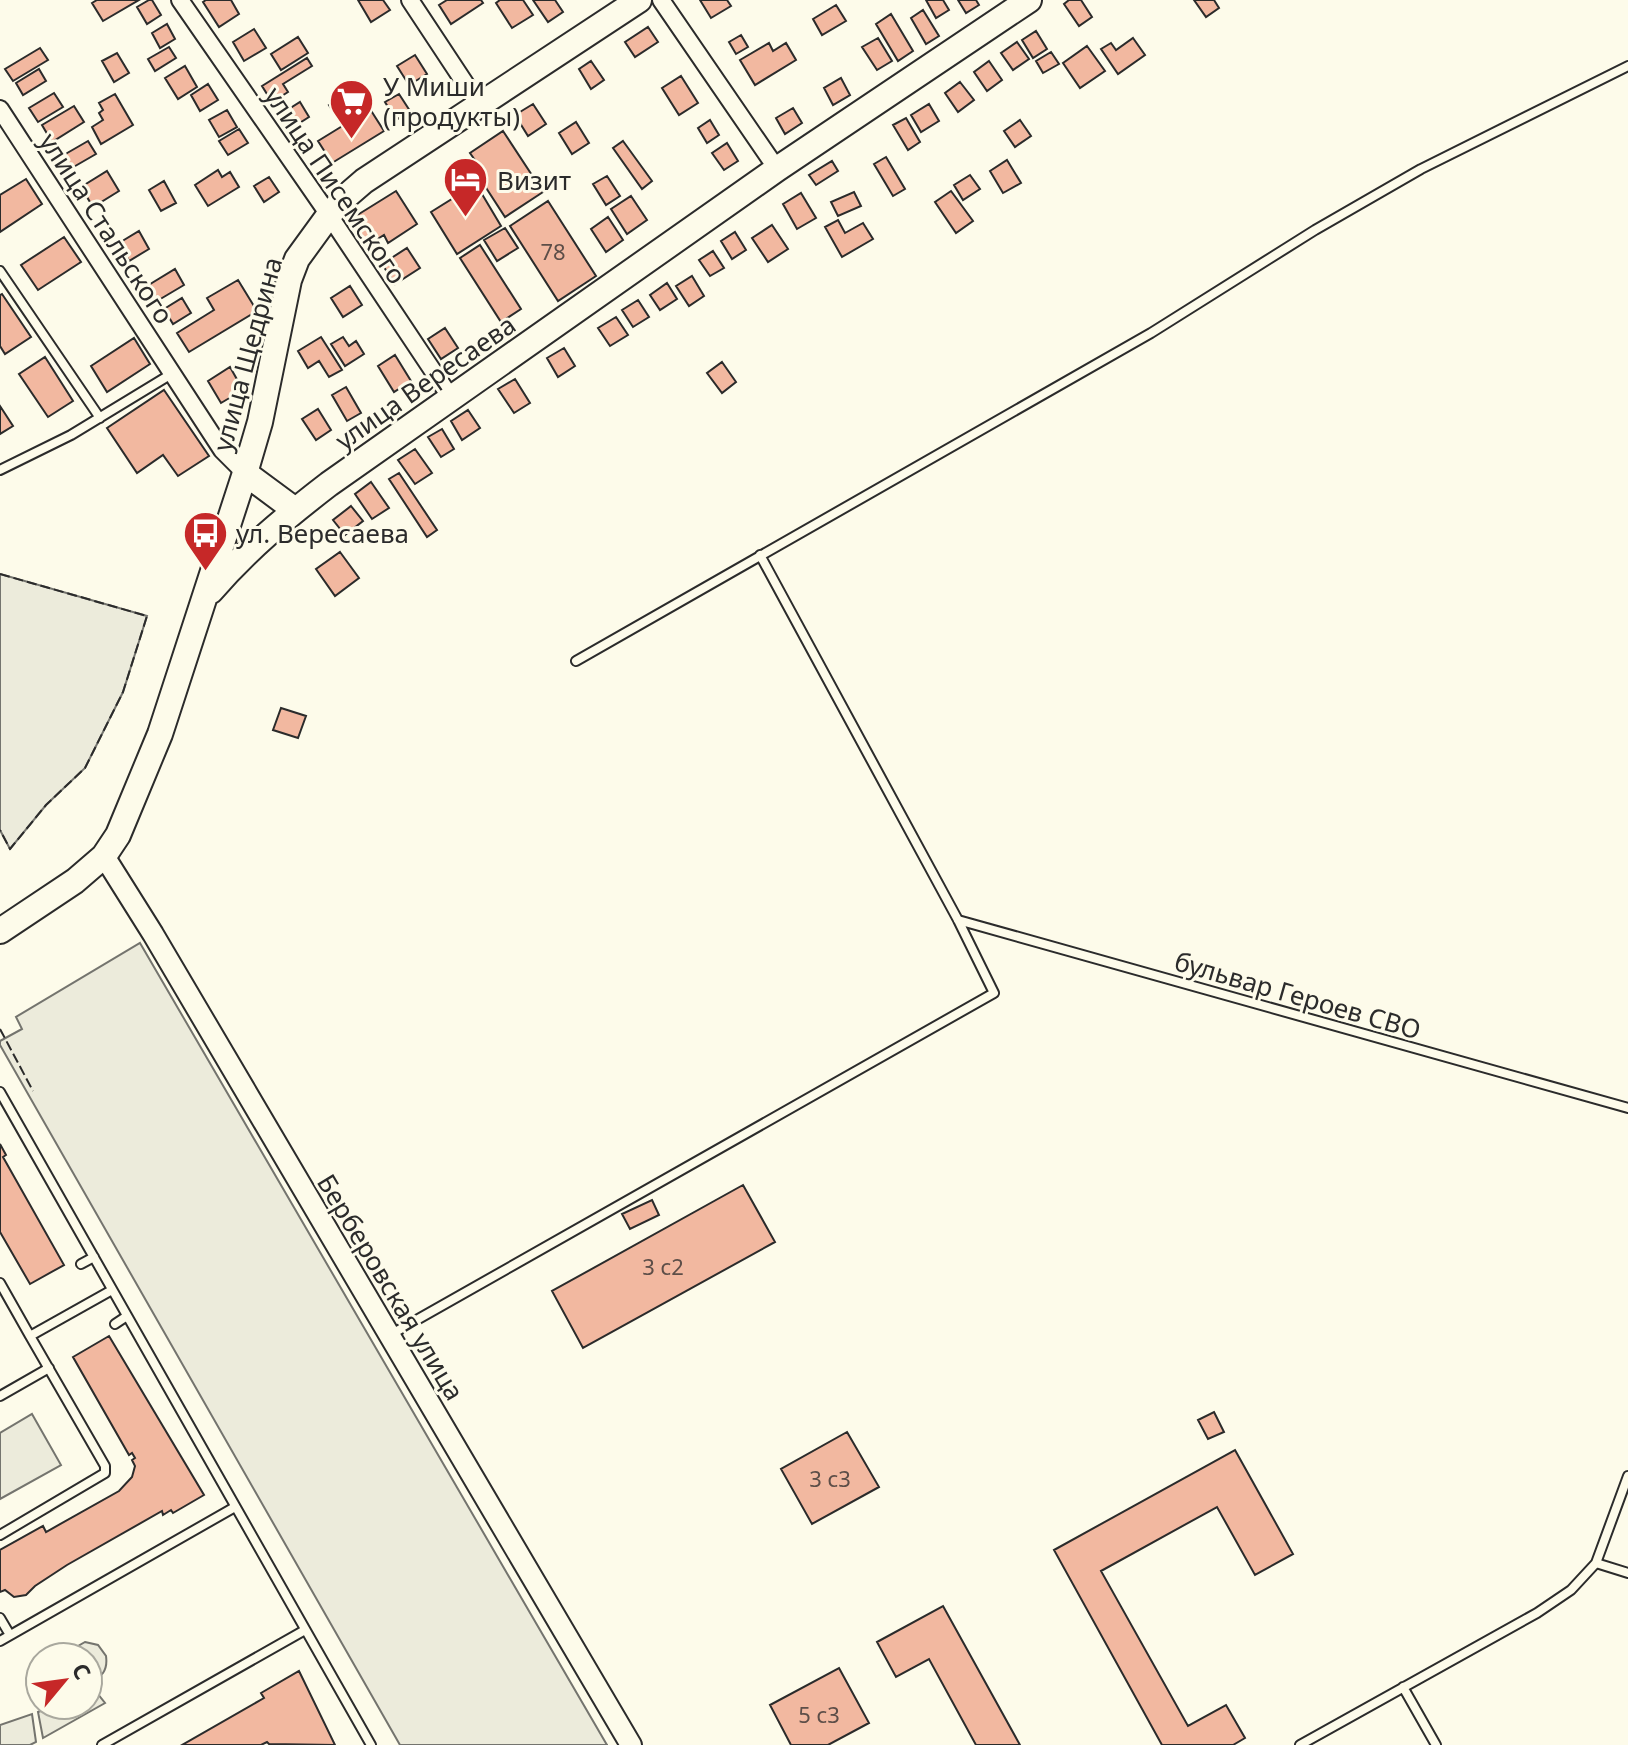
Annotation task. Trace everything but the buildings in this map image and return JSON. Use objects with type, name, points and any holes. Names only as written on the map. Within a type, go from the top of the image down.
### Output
[{"type":"main road","name":"улица Щедрина","points":[[204,599],[260,422],[289,280],[297,259],[329,215],[364,181],[639,0]]},
{"type":"main road","name":"улица Вересаева","points":[[0,931],[45,903],[104,856],[118,835],[160,734],[204,599],[233,565],[295,510],[451,398],[777,169],[1029,0]]},
{"type":"main road","points":[[245,473],[295,510]]},
{"type":"street","name":"улица Писемского","points":[[180,0],[451,398]]},
{"type":"street","points":[[410,0],[480,106]]},
{"type":"street","points":[[661,0],[777,169]]},
{"type":"street","name":"улица Стальского","points":[[0,109],[222,450],[245,473]]},
{"type":"street","name":"Берберовская улица","points":[[104,856],[631,1745]]},
{"type":"lane","points":[[576,661],[1151,333],[1315,230],[1421,169],[1628,66]]},
{"type":"lane","points":[[0,271],[100,418]]},
{"type":"lane","points":[[0,470],[71,435],[173,373]]},
{"type":"lane","points":[[389,1335],[994,993],[958,920],[760,555]]},
{"type":"lane","name":"бульвар Героев СВО","points":[[958,920],[1628,1108]]},
{"type":"lane","points":[[0,1092],[371,1745]]},
{"type":"lane","points":[[81,1264],[94,1257]]},
{"type":"lane","points":[[0,1283],[4,1298],[30,1336],[105,1466],[105,1473],[0,1535]]},
{"type":"lane","points":[[30,1336],[112,1290]]},
{"type":"lane","points":[[115,1324],[127,1316]]},
{"type":"lane","points":[[0,1396],[49,1368]]},
{"type":"lane","points":[[1300,1745],[1537,1613],[1571,1590],[1596,1563],[1628,1476]]},
{"type":"lane","points":[[0,1641],[235,1507]]},
{"type":"lane","points":[[1596,1563],[1628,1573]]},
{"type":"lane","points":[[0,1618],[10,1635]]},
{"type":"lane","points":[[102,1745],[305,1630]]},
{"type":"lane","points":[[1403,1687],[1436,1745]]},
{"type":"shaded area","points":[[0,574],[147,616],[123,692],[85,768],[46,805],[10,849],[0,830]]},
{"type":"shaded area","points":[[140,943],[607,1745],[400,1745],[0,1045],[0,1041],[22,1029],[16,1017]]},
{"type":"shaded area","points":[[32,1414],[61,1465],[0,1499],[0,1433]]},
{"type":"shaded area","points":[[24,1717],[24,1721],[33,1721],[36,1742],[30,1745],[0,1745],[0,1725]]},
{"type":"shaded area","points":[[40,1721],[73,1721],[43,1738]]},
{"type":"fence","points":[[0,574],[147,616],[123,692],[85,768],[46,805],[10,849],[0,830]]},
{"type":"fence","points":[[0,1029],[33,1091]]},
{"type":"place","name":"У Миши (продукты)","points":[[352,140]]},
{"type":"place","name":"Визит","points":[[466,219]]},
{"type":"place","name":"ул. Вересаева","points":[[205,572]]}]
